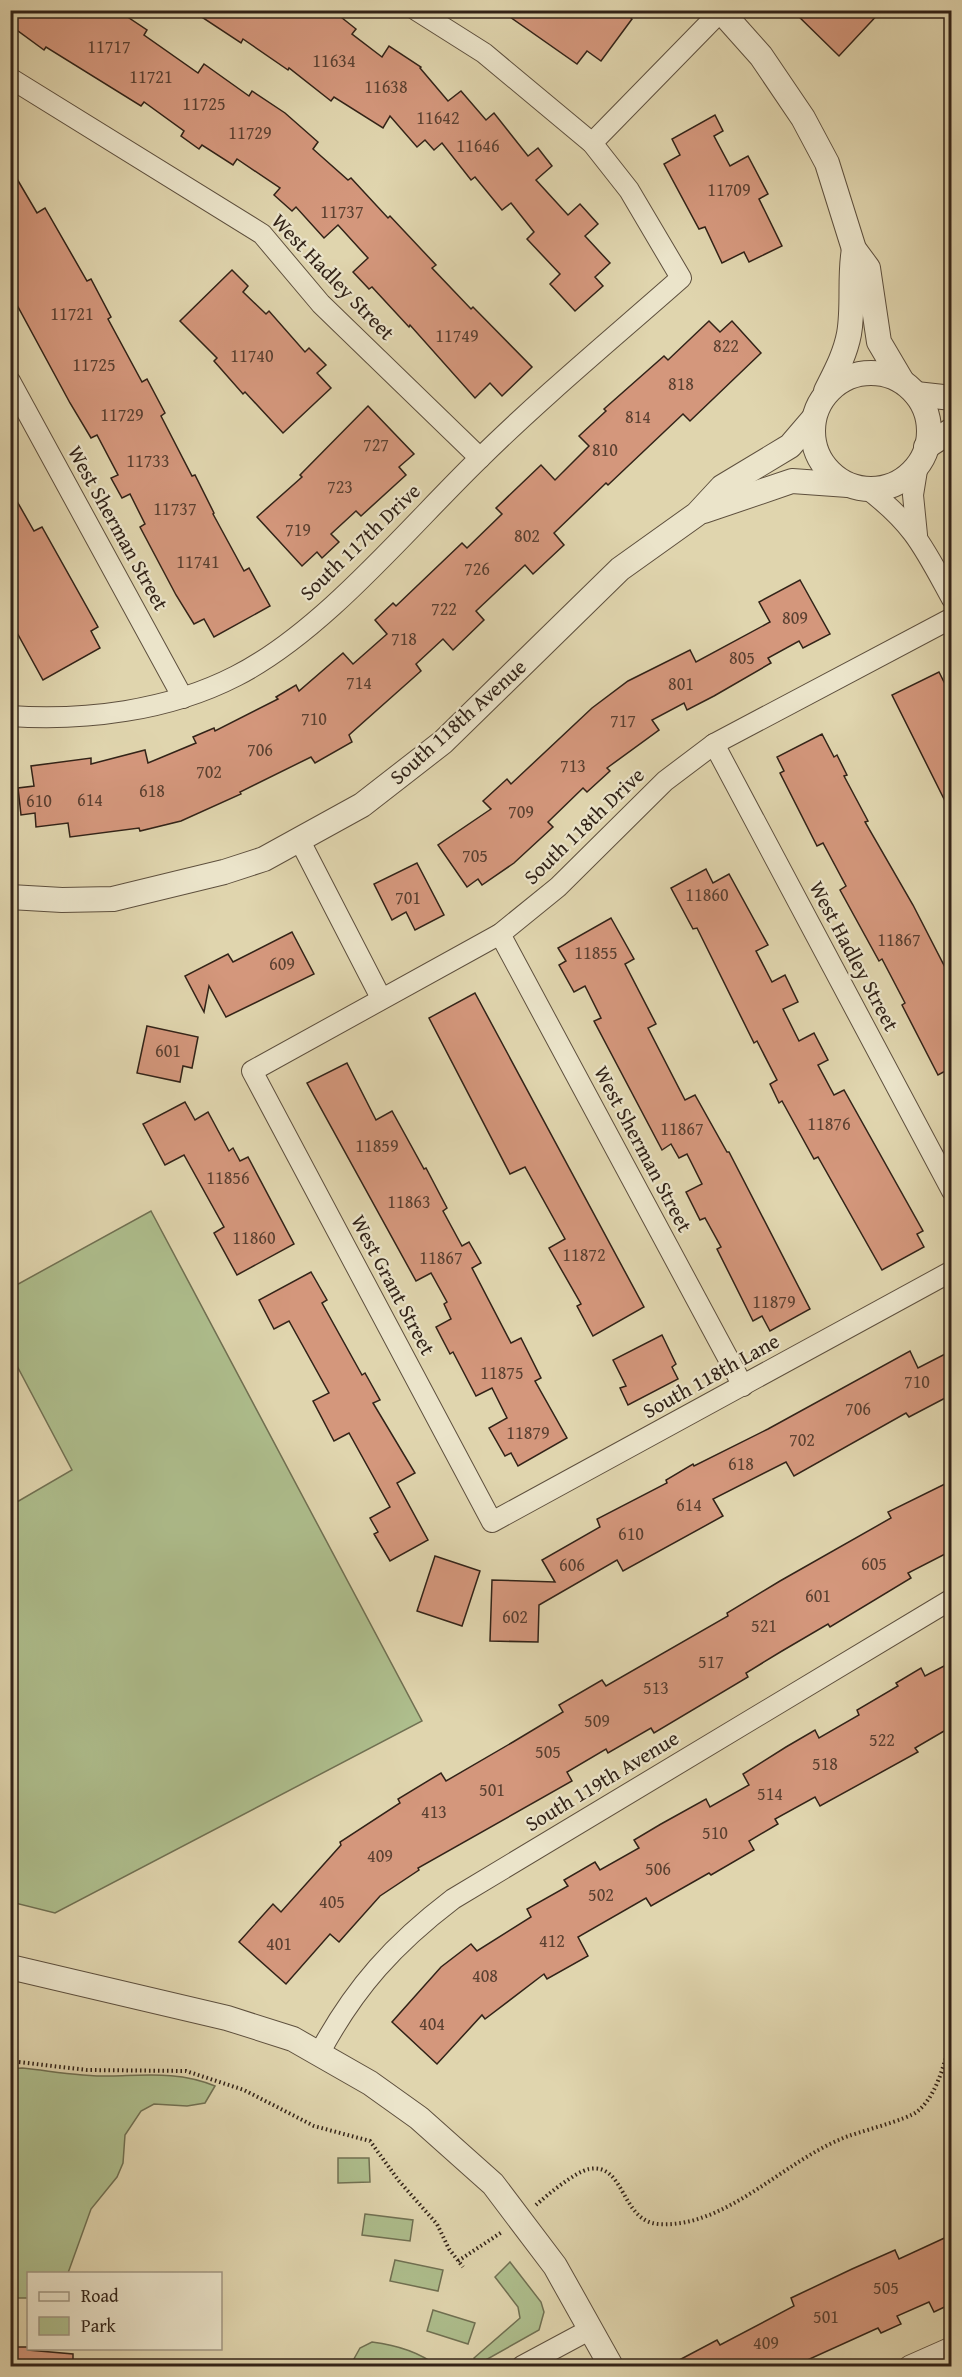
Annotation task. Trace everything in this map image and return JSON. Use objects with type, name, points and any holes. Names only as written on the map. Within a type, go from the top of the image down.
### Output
[{"type":"street","points":[[416,10],[484,53],[592,143],[721,11],[761,56],[803,118],[827,163],[854,249],[868,268],[879,342],[925,411],[929,429],[913,495],[917,535]]},
{"type":"street","name":"West Hadley Street","points":[[10,78],[262,234],[321,304],[480,458]]},
{"type":"street","name":"South 117th Drive","points":[[10,716],[97,716],[183,698],[236,676],[295,637],[344,593],[480,458],[681,278],[629,190],[592,143]]},
{"type":"street","points":[[854,249],[850,272],[849,335],[844,353],[819,408],[813,434],[816,450],[824,465],[836,477],[858,487],[894,510],[917,535],[951,599]]},
{"type":"street","points":[[819,408],[835,385],[850,376],[868,372],[885,375],[909,388],[951,398]]},
{"type":"street","name":"West Sherman Street","points":[[10,381],[183,698]]},
{"type":"street","name":"South 118th Avenue","points":[[10,897],[62,900],[113,899],[224,872],[264,859],[362,805],[443,742],[621,569],[697,514],[722,487],[790,446],[819,408]]},
{"type":"street","points":[[858,487],[886,487],[904,478],[922,456],[951,430]]},
{"type":"street","name":"South 118th Avenue","points":[[697,514],[792,481],[858,487]]},
{"type":"street","name":"South 118th Drive","points":[[252,1071],[500,934],[558,887],[665,781],[714,744],[951,618]]},
{"type":"street","name":"West Hadley Street","points":[[714,744],[951,1191]]},
{"type":"street","points":[[300,841],[381,998]]},
{"type":"street","name":"West Sherman Street","points":[[500,934],[743,1386]]},
{"type":"street","name":"West Grant Street","points":[[252,1071],[492,1522]]},
{"type":"street","name":"South 118th Lane","points":[[492,1522],[951,1271]]},
{"type":"street","name":"South 119th Avenue","points":[[320,2052],[340,2016],[388,1954],[453,1899],[951,1599]]},
{"type":"street","points":[[10,1967],[227,2018],[293,2039],[320,2052],[419,2118],[493,2184],[555,2266],[611,2367]]},
{"type":"street","points":[[522,2367],[591,2329]]},
{"type":"street","points":[[909,2367],[951,2347]]},
{"type":"path","points":[[458,2261],[485,2245],[552,2191],[588,2169],[600,2170],[616,2179],[631,2208],[643,2221],[666,2224],[703,2218],[732,2205],[788,2166],[840,2139],[917,2112],[937,2083],[951,2038]]},
{"type":"path","points":[[10,2061],[87,2070],[186,2072],[244,2090],[314,2126],[370,2141],[399,2181],[437,2224],[448,2249],[464,2267]]},
{"type":"green space","points":[[151,1211],[422,1721],[55,1913],[11,1902],[10,1506],[72,1470],[17,1366],[11,1369],[11,1288]]},
{"type":"green space","points":[[22,2068],[91,2076],[178,2076],[215,2086],[205,2103],[187,2106],[154,2104],[141,2111],[125,2135],[123,2163],[117,2177],[91,2209],[68,2272],[27,2272],[27,2298],[10,2298],[10,2069]]},
{"type":"green space","points":[[338,2158],[369,2158],[370,2182],[338,2183]]},
{"type":"green space","points":[[365,2214],[413,2220],[410,2241],[362,2235]]},
{"type":"green space","points":[[395,2260],[443,2270],[438,2291],[390,2281]]},
{"type":"green space","points":[[510,2262],[541,2302],[544,2312],[539,2330],[475,2366],[474,2358],[520,2318],[518,2307],[495,2277]]},
{"type":"green space","points":[[433,2310],[475,2323],[468,2344],[427,2331]]},
{"type":"green space","points":[[372,2342],[406,2350],[422,2356],[437,2366],[350,2366],[360,2348]]},
{"type":"building","points":[[10,10],[117,10],[147,30],[144,35],[198,73],[204,64],[249,96],[252,91],[285,113],[318,142],[313,149],[348,180],[351,178],[388,218],[390,216],[436,265],[432,268],[532,367],[502,396],[490,383],[475,398],[410,325],[409,327],[372,287],[369,289],[353,272],[368,258],[338,225],[324,238],[296,207],[292,211],[274,195],[280,188],[237,159],[233,165],[202,145],[199,149],[181,136],[184,131],[144,102],[141,106],[46,47],[44,50],[10,25]]},
{"type":"building","points":[[191,10],[332,10],[356,29],[352,34],[382,57],[389,46],[421,67],[448,101],[461,91],[486,120],[494,113],[528,156],[538,148],[552,166],[536,180],[568,215],[580,204],[598,224],[585,236],[610,263],[595,277],[603,286],[575,311],[550,284],[560,274],[527,239],[534,232],[511,203],[502,210],[475,177],[471,180],[442,143],[434,150],[425,140],[417,147],[390,116],[383,128],[334,97],[331,101],[289,68],[288,70],[243,39],[241,43]]},
{"type":"building","points":[[500,10],[622,10],[632,19],[601,61],[587,51],[577,64]]},
{"type":"building","points":[[792,10],[882,10],[839,56]]},
{"type":"building","points":[[715,115],[723,131],[714,136],[730,166],[748,156],[768,194],[759,199],[782,246],[749,262],[744,252],[722,263],[705,227],[699,229],[664,164],[680,155],[672,139]]},
{"type":"building","points":[[10,167],[37,213],[45,208],[87,281],[91,279],[111,317],[108,319],[142,382],[147,379],[165,413],[161,416],[192,476],[195,475],[244,571],[249,568],[270,606],[214,637],[204,619],[194,624],[176,595],[140,527],[145,524],[130,494],[122,498],[111,478],[118,475],[97,435],[91,438],[10,292]]},
{"type":"building","points":[[232,270],[248,286],[243,292],[266,314],[269,311],[305,352],[309,348],[326,365],[317,373],[331,388],[283,433],[245,392],[243,394],[214,361],[217,358],[180,321]]},
{"type":"building","points":[[709,321],[720,332],[732,321],[761,353],[690,421],[683,414],[608,485],[606,483],[554,533],[564,545],[533,574],[525,565],[476,611],[484,620],[453,650],[443,639],[416,664],[421,671],[349,735],[352,742],[315,763],[311,757],[240,792],[241,794],[181,821],[140,831],[139,828],[70,837],[68,823],[36,827],[35,813],[21,815],[18,788],[34,786],[31,766],[91,758],[91,764],[145,750],[148,763],[196,743],[193,737],[214,728],[215,731],[278,699],[276,697],[296,685],[299,691],[343,653],[353,664],[387,634],[375,620],[393,603],[396,606],[462,543],[467,548],[502,514],[496,508],[541,465],[555,480],[589,446],[579,436],[606,411],[604,409],[664,356],[668,360]]},
{"type":"building","points":[[368,406],[414,454],[399,467],[406,475],[361,516],[356,511],[331,534],[339,542],[322,558],[317,552],[302,566],[257,517],[302,477],[300,475]]},
{"type":"building","points":[[10,489],[34,531],[42,527],[98,627],[91,631],[100,648],[43,680],[16,631],[10,634]]},
{"type":"building","points":[[800,580],[830,634],[803,648],[799,641],[768,658],[771,663],[714,696],[687,710],[684,703],[652,720],[659,730],[607,768],[610,771],[587,792],[583,788],[548,822],[553,827],[514,863],[482,885],[478,879],[467,887],[438,845],[491,809],[483,801],[507,779],[511,784],[592,708],[628,681],[690,650],[696,662],[770,622],[759,602]]},
{"type":"building","points":[[939,672],[951,696],[951,813],[892,695]]},
{"type":"building","points":[[822,734],[834,757],[837,755],[847,775],[844,776],[868,821],[865,822],[913,905],[951,979],[951,1068],[938,1075],[902,1005],[905,1003],[882,959],[879,961],[840,890],[846,886],[823,843],[817,846],[780,773],[784,771],[777,757]]},
{"type":"building","points":[[417,863],[444,915],[415,930],[406,912],[392,920],[374,884]]},
{"type":"building","points":[[706,869],[713,883],[729,874],[768,945],[756,951],[772,982],[785,975],[798,1002],[783,1009],[799,1041],[814,1033],[828,1060],[818,1065],[834,1095],[844,1090],[923,1231],[917,1234],[924,1247],[882,1270],[818,1157],[814,1159],[782,1101],[779,1103],[770,1084],[777,1080],[757,1041],[754,1043],[697,928],[693,929],[671,888]]},
{"type":"building","points":[[611,918],[634,959],[625,964],[656,1024],[648,1028],[685,1100],[695,1095],[729,1152],[810,1309],[770,1331],[762,1316],[753,1321],[717,1249],[721,1247],[705,1218],[700,1220],[686,1192],[702,1184],[687,1154],[679,1158],[671,1144],[662,1150],[594,1021],[601,1018],[585,986],[574,992],[559,965],[566,961],[558,948]]},
{"type":"building","points":[[292,932],[314,974],[226,1017],[209,986],[204,1012],[185,976],[228,954],[233,962]]},
{"type":"building","points":[[475,993],[644,1307],[593,1336],[577,1306],[581,1304],[549,1248],[565,1239],[525,1167],[510,1174],[429,1018]]},
{"type":"building","points":[[147,1026],[198,1037],[192,1068],[183,1066],[180,1082],[137,1073]]},
{"type":"building","points":[[347,1063],[376,1120],[392,1111],[424,1169],[426,1168],[447,1208],[443,1211],[462,1246],[469,1242],[481,1263],[472,1268],[511,1343],[521,1338],[541,1378],[535,1381],[567,1438],[518,1466],[511,1453],[505,1456],[489,1428],[507,1418],[492,1388],[476,1396],[453,1352],[450,1354],[436,1327],[451,1319],[444,1304],[447,1302],[431,1273],[416,1281],[307,1083]]},
{"type":"building","points":[[185,1102],[195,1120],[208,1112],[229,1151],[233,1148],[240,1161],[248,1157],[294,1244],[237,1275],[214,1233],[224,1227],[184,1155],[165,1165],[143,1124]]},
{"type":"building","points":[[311,1272],[327,1300],[322,1303],[362,1375],[365,1373],[380,1400],[373,1403],[415,1473],[397,1483],[428,1540],[390,1561],[374,1534],[378,1532],[370,1518],[390,1507],[349,1433],[334,1441],[313,1401],[329,1393],[289,1321],[274,1329],[259,1300]]},
{"type":"building","points":[[662,1335],[676,1364],[672,1367],[678,1379],[628,1405],[620,1388],[626,1386],[613,1360]]},
{"type":"building","points":[[910,1351],[918,1368],[951,1351],[951,1395],[909,1417],[906,1413],[794,1476],[786,1462],[713,1499],[723,1516],[623,1571],[617,1560],[539,1605],[538,1642],[490,1641],[492,1580],[555,1582],[542,1560],[600,1527],[597,1519],[667,1483],[666,1480],[693,1464],[694,1466],[768,1429]]},
{"type":"building","points":[[951,1481],[951,1551],[908,1573],[911,1578],[830,1627],[828,1624],[782,1651],[746,1673],[748,1677],[654,1733],[651,1728],[608,1753],[606,1749],[567,1772],[572,1781],[418,1868],[419,1870],[380,1896],[339,1942],[330,1934],[286,1984],[239,1942],[273,1904],[281,1912],[341,1845],[340,1842],[400,1803],[398,1799],[441,1773],[446,1781],[563,1712],[559,1705],[602,1680],[606,1686],[728,1616],[727,1613],[780,1581],[891,1518],[888,1512]]},
{"type":"building","points":[[435,1556],[480,1571],[462,1626],[417,1611]]},
{"type":"building","points":[[944,1666],[951,1679],[951,1727],[915,1748],[918,1752],[820,1806],[815,1797],[775,1819],[778,1824],[749,1841],[754,1850],[711,1875],[709,1873],[651,1906],[646,1898],[578,1937],[588,1956],[547,1979],[544,1974],[485,2019],[482,2015],[437,2064],[392,2022],[441,1967],[471,1944],[477,1951],[531,1917],[527,1909],[568,1886],[564,1880],[595,1862],[600,1870],[639,1848],[634,1840],[661,1824],[706,1799],[710,1807],[749,1785],[743,1774],[815,1730],[819,1738],[859,1715],[857,1710],[898,1686],[896,1683],[921,1668],[925,1676]]},
{"type":"building","points":[[951,2235],[951,2304],[934,2312],[929,2302],[897,2316],[901,2324],[881,2333],[878,2328],[792,2367],[666,2367],[717,2340],[720,2345],[794,2306],[791,2298],[852,2269],[895,2250],[899,2259]]},
{"type":"building","points":[[10,2347],[27,2347],[27,2350],[73,2354],[73,2367],[10,2367]]}]
